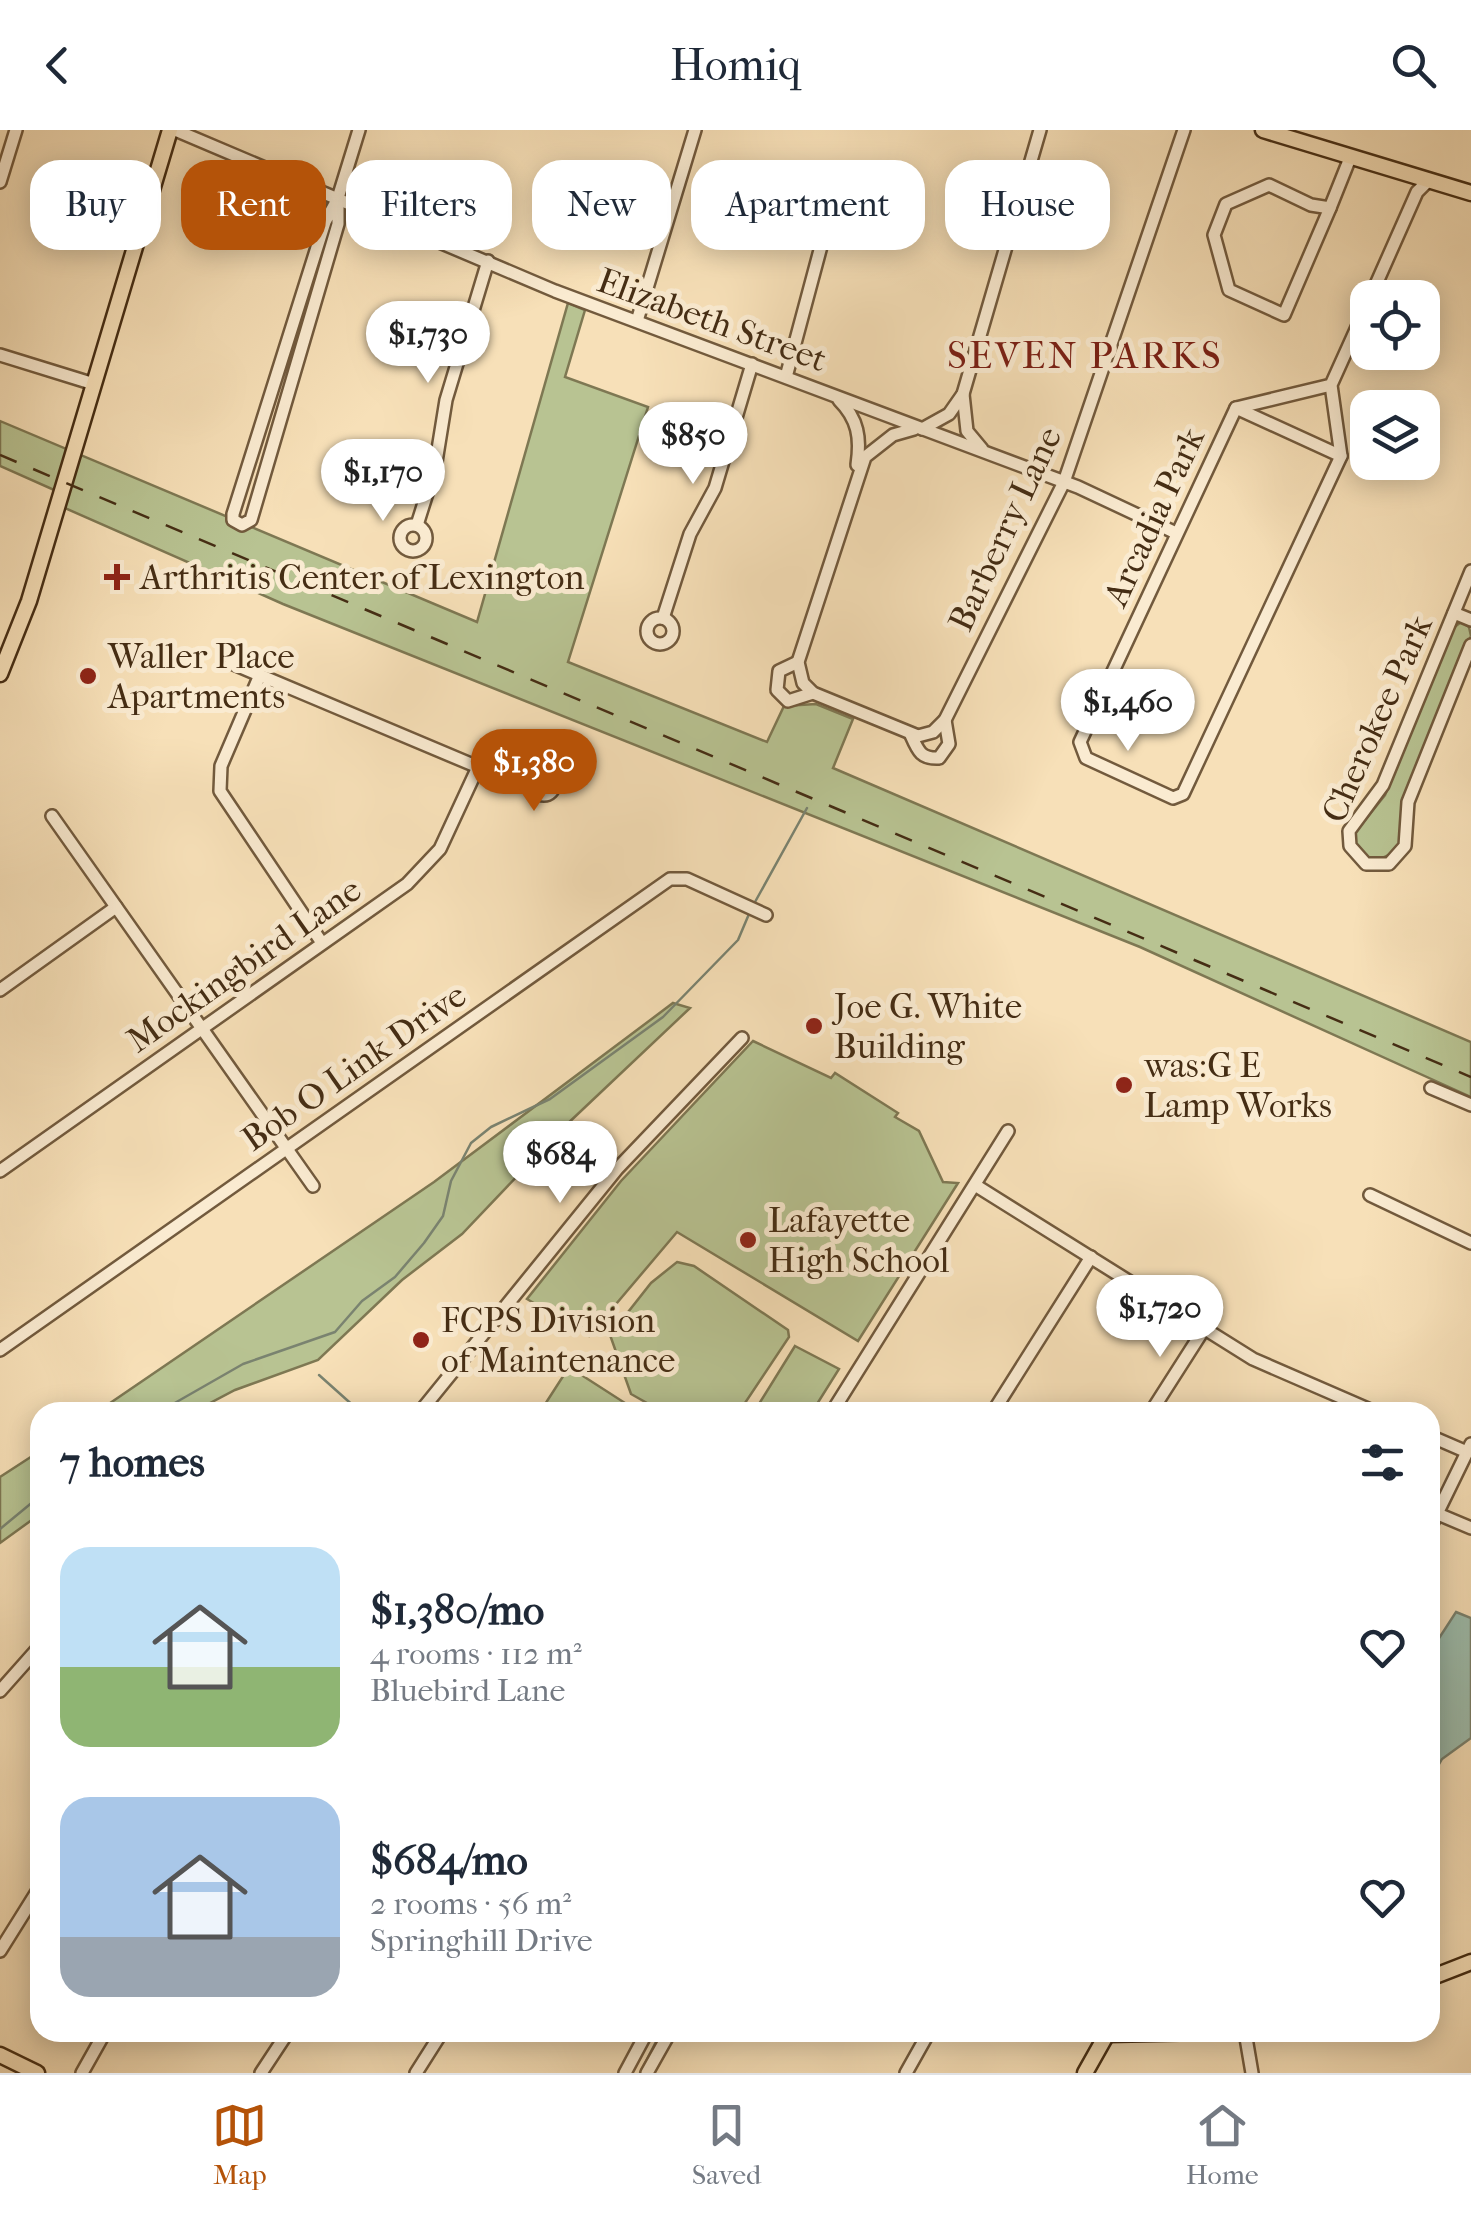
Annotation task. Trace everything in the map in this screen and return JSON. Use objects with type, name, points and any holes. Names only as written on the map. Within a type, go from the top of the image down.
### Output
[{"type":"main road","points":[[0,674],[28,604],[172,130]]},
{"type":"main road","points":[[1262,130],[1471,193]]},
{"type":"main road","points":[[1440,1974],[1471,1962]]},
{"type":"main road","points":[[1085,2073],[1103,2042]]},
{"type":"main road","points":[[0,2055],[37,2073]]},
{"type":"street","points":[[0,182],[16,130]]},
{"type":"street","name":"Elizabeth Street","points":[[172,130],[637,321],[1064,482],[1176,533]]},
{"type":"street","points":[[338,198],[338,224],[251,520],[242,525],[233,520],[233,514],[324,222],[338,198],[359,130]]},
{"type":"street","points":[[637,321],[695,130]]},
{"type":"street","points":[[945,720],[929,734],[911,735],[813,693],[803,683],[798,662],[865,457],[878,444],[949,414],[963,394],[1040,130]]},
{"type":"street","name":"Barberry Lane","points":[[911,735],[919,752],[928,758],[939,758],[950,744],[945,720],[1064,482],[1184,130]]},
{"type":"street","points":[[1330,208],[1311,205],[1269,185],[1226,204],[1214,235],[1228,290],[1284,315],[1330,208],[1350,158]]},
{"type":"street","points":[[1378,280],[1417,192],[1429,180]]},
{"type":"street","points":[[786,377],[819,250]]},
{"type":"street","points":[[417,525],[434,468],[446,400],[488,261]]},
{"type":"street","points":[[1341,456],[1331,385],[1350,342]]},
{"type":"street","points":[[0,355],[94,384]]},
{"type":"street","points":[[663,618],[690,534],[715,488],[752,364]]},
{"type":"street","points":[[280,366],[294,371]]},
{"type":"street","name":"Arcadia Park","points":[[1236,408],[1331,385]]},
{"type":"street","points":[[963,394],[966,431],[991,456]]},
{"type":"street","points":[[835,396],[852,412],[858,429],[860,447],[852,488]]},
{"type":"street","name":"Arcadia Park","points":[[1236,408],[1341,456],[1185,791],[1176,798],[1086,758],[1080,747],[1236,408]]},
{"type":"street","name":"Cherokee Park","points":[[1471,571],[1384,785],[1349,831],[1350,846],[1366,864],[1389,864],[1406,846],[1408,802],[1471,646]]},
{"type":"street","points":[[1454,613],[1471,620]]},
{"type":"street","points":[[798,662],[778,671],[776,690],[788,700],[813,693]]},
{"type":"street","points":[[231,663],[478,767],[534,785]]},
{"type":"street","points":[[260,675],[221,766],[220,792],[322,942]]},
{"type":"street","name":"Mockingbird Lane","points":[[0,1171],[407,884],[435,857],[478,767]]},
{"type":"street","points":[[52,816],[313,1186]]},
{"type":"street","name":"Bob O Link Drive","points":[[0,1350],[670,878],[687,879],[757,910]]},
{"type":"street","points":[[0,990],[116,908]]},
{"type":"street","points":[[429,1402],[617,1169],[742,1038]]},
{"type":"street","points":[[1431,1088],[1471,1105]]},
{"type":"street","points":[[838,1402],[1008,1131]]},
{"type":"street","points":[[975,1185],[1281,1374],[1350,1402]]},
{"type":"street","points":[[1370,1196],[1471,1243]]},
{"type":"street","points":[[999,1402],[1091,1257]]},
{"type":"street","points":[[1158,1402],[1204,1329]]},
{"type":"street","points":[[1440,1439],[1469,1448],[1440,1510]]},
{"type":"street","points":[[1440,1515],[1471,1528]]},
{"type":"street","points":[[0,1691],[30,1657]]},
{"type":"street","points":[[0,1951],[30,1904]]},
{"type":"street","points":[[82,2073],[99,2042]]},
{"type":"street","points":[[261,2073],[281,2042]]},
{"type":"street","points":[[416,2073],[436,2042]]},
{"type":"street","points":[[625,2073],[642,2042]]},
{"type":"street","points":[[647,2073],[664,2042]]},
{"type":"street","points":[[906,2073],[923,2042]]},
{"type":"street","points":[[1247,2042],[1252,2073]]},
{"type":"green space","points":[[568,303],[585,310],[565,377],[648,407],[568,662],[767,742],[784,706],[816,704],[853,719],[833,768],[1471,1042],[1471,1097],[1140,947],[283,604],[58,505],[61,493],[0,466],[0,421],[477,622]]},
{"type":"green space","points":[[1461,622],[1469,627],[1471,636],[1402,805],[1403,839],[1396,852],[1373,862],[1355,846],[1353,835],[1385,795],[1452,629]]},
{"type":"green space","points":[[673,1003],[690,1008],[563,1128],[462,1234],[402,1280],[318,1360],[212,1402],[112,1402],[434,1182]]},
{"type":"green space","points":[[753,1041],[831,1078],[835,1073],[898,1113],[895,1117],[919,1131],[943,1182],[958,1183],[858,1341],[677,1232],[589,1336],[527,1299],[621,1181]]},
{"type":"green space","points":[[677,1262],[694,1266],[788,1330],[789,1337],[746,1402],[645,1402],[631,1394],[610,1335],[651,1283]]},
{"type":"green space","points":[[795,1346],[839,1369],[818,1402],[760,1402]]},
{"type":"green space","points":[[569,1367],[623,1402],[546,1402]]},
{"type":"green space","points":[[30,1458],[30,1521],[0,1543],[0,1477]]},
{"type":"shaded area","points":[[1456,1612],[1471,1618],[1471,1738],[1440,1762],[1440,1637]]},
{"type":"waterway","points":[[755,902],[807,808]]},
{"type":"waterway","points":[[176,1402],[243,1364],[335,1332],[362,1301],[395,1277],[424,1243],[443,1216],[451,1181],[471,1143],[491,1127],[550,1099],[663,1017],[738,940],[749,914]]},
{"type":"waterway","points":[[319,1375],[349,1402]]},
{"type":"waterway","points":[[0,1529],[30,1504]]},
{"type":"waterway","points":[[640,2073],[656,2042]]},
{"type":"railway","points":[[0,455],[1471,1077]]},
{"type":"place","name":"Arthritis Center of Lexington","points":[[117,577]]},
{"type":"place","name":"Waller Place Apartments","points":[[88,676]]},
{"type":"place","name":"Joe G. White Building","points":[[814,1026]]},
{"type":"place","name":"was:G E Lamp Works","points":[[1124,1085]]},
{"type":"place","name":"Lafayette High School","points":[[748,1240]]},
{"type":"place","name":"FCPS Division of Maintenance","points":[[421,1340]]},
{"type":"district","name":"SEVEN PARKS","points":[[1085,355]]}]
